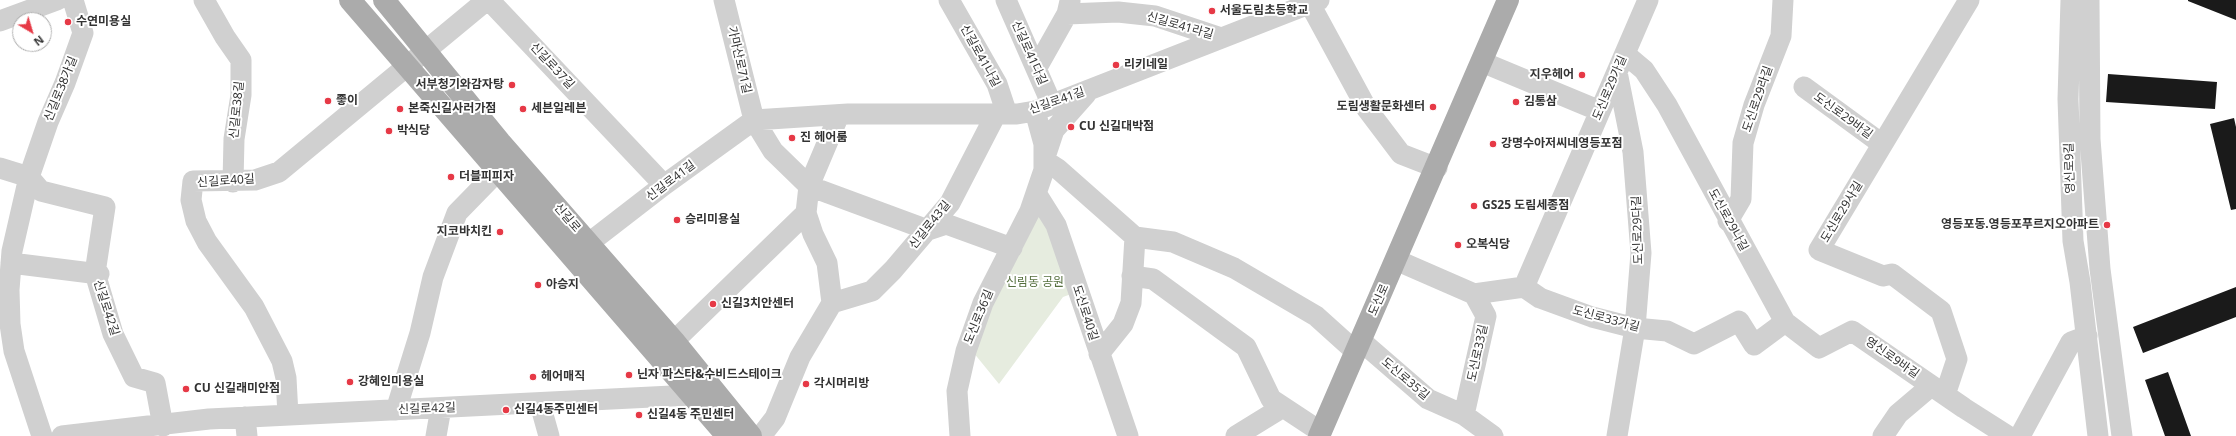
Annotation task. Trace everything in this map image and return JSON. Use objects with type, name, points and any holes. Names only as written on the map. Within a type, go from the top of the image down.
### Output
[{"type":"main road","name":"신길로","points":[[350,0],[497,172],[727,436]]},
{"type":"main road","name":"신길로","points":[[384,0],[500,142],[674,340],[751,436]]},
{"type":"main road","name":"도신로","points":[[1320,434],[1437,168],[1508,0]]},
{"type":"street","points":[[0,21],[57,0]]},
{"type":"street","name":"신길로38가길","points":[[42,436],[14,351],[10,324],[7,273],[29,177],[48,122],[65,83],[83,33],[73,0]]},
{"type":"street","name":"신길로38길","points":[[204,0],[224,37],[241,60],[241,95],[234,139],[233,182]]},
{"type":"street","name":"신길로40길","points":[[288,415],[286,378],[275,345],[254,307],[207,242],[196,221],[191,200],[193,181],[233,182],[255,180],[279,172],[488,0]]},
{"type":"street","name":"신길로37길","points":[[488,0],[664,185]]},
{"type":"street","name":"가마산로71길","points":[[724,0],[754,120]]},
{"type":"street","name":"신길로41나길","points":[[949,0],[997,84],[1001,114]]},
{"type":"street","name":"신길로41다길","points":[[1006,0],[1036,69],[1044,108]]},
{"type":"street","name":"도신로29가길","points":[[1524,287],[1648,0]]},
{"type":"street","name":"도신로29라길","points":[[1728,220],[1741,199],[1744,143],[1754,105],[1781,36],[1783,0]]},
{"type":"street","name":"도신로29사길","points":[[1938,391],[1957,359],[1940,311],[1892,274],[1883,276],[1819,250],[1969,0]]},
{"type":"street","name":"영신로9길","points":[[2071,0],[2068,99],[2073,241],[2087,336],[2098,436]]},
{"type":"street","points":[[2089,0],[2090,139],[2100,269],[2122,436]]},
{"type":"street","points":[[1315,2],[1367,109],[1401,154],[1437,168]]},
{"type":"street","name":"신길로41길","points":[[589,243],[664,185],[754,120],[840,115],[1001,114],[1044,108],[1315,2]]},
{"type":"street","name":"신길로41라길","points":[[1036,69],[1069,7],[1155,16],[1221,38]]},
{"type":"street","points":[[1482,62],[1600,111]]},
{"type":"street","name":"도신로29나길","points":[[1621,63],[1644,70],[1667,105],[1728,220],[1785,322],[1819,348],[1852,331]]},
{"type":"street","name":"도신로29다길","points":[[1617,436],[1635,328],[1641,253],[1633,152],[1621,63]]},
{"type":"street","name":"도신로29바길","points":[[1804,87],[1882,144]]},
{"type":"street","name":"도신로36길","points":[[1044,160],[1054,130],[1089,91]]},
{"type":"street","name":"도신로36길","points":[[960,436],[957,392],[966,351],[983,303],[1024,227],[1044,170],[1044,108]]},
{"type":"street","name":"신길로43길","points":[[832,303],[872,291],[893,270],[950,203],[1001,114]]},
{"type":"street","points":[[761,436],[775,418],[800,357],[832,303],[828,263],[813,234],[806,213],[809,186],[840,115]]},
{"type":"street","points":[[754,120],[773,151],[809,186],[928,230],[946,224],[1012,248]]},
{"type":"street","points":[[1044,160],[1058,169],[1135,237],[1173,242],[1234,268],[1316,316],[1358,346]]},
{"type":"street","points":[[0,168],[29,177]]},
{"type":"street","points":[[396,410],[420,333],[433,277],[457,213],[497,172]]},
{"type":"street","name":"신길로42길","points":[[29,177],[42,191],[105,207],[97,274],[114,334],[134,377],[155,383],[163,426]]},
{"type":"street","name":"도신로40길","points":[[1036,193],[1056,225],[1128,436]]},
{"type":"street","points":[[674,340],[806,213]]},
{"type":"street","points":[[1099,354],[1123,324],[1131,303],[1135,237]]},
{"type":"street","points":[[1396,260],[1474,294],[1524,287]]},
{"type":"street","points":[[7,273],[97,274]]},
{"type":"street","name":"도신로","points":[[1132,276],[1153,279],[1246,347],[1271,398],[1320,434]]},
{"type":"street","name":"도신로33가길","points":[[1524,287],[1540,298],[1592,317],[1635,328],[1667,331],[1694,344],[1739,321],[1754,344],[1785,322]]},
{"type":"street","name":"도신로33길","points":[[1464,415],[1486,316],[1474,294]]},
{"type":"street","name":"영신로9바길","points":[[1852,331],[1938,391],[1984,429],[2008,436]]},
{"type":"street","points":[[2020,436],[2071,342],[2087,336]]},
{"type":"street","name":"도신로35길","points":[[1358,346],[1428,399],[1464,415],[1493,436]]},
{"type":"street","name":"영신로9바길","points":[[1883,436],[1898,414],[1938,391]]},
{"type":"street","name":"신길로42길","points":[[62,436],[163,426],[199,429],[246,427],[288,415],[540,404],[692,395]]},
{"type":"street","points":[[540,404],[549,436]]},
{"type":"street","points":[[1236,436],[1283,407]]},
{"type":"street","points":[[436,436],[441,408]]},
{"type":"green space","name":"신림동 공원","points":[[1037,203],[1074,293],[1063,297],[999,384],[973,352]]},
{"type":"building","points":[[2188,0],[2236,0],[2236,20],[2188,1]]},
{"type":"building","points":[[2108,74],[2217,82],[2215,109],[2106,102]]},
{"type":"building","points":[[2234,118],[2236,127],[2236,209],[2231,210],[2210,124]]},
{"type":"building","points":[[2236,287],[2236,317],[2143,353],[2133,327]]},
{"type":"building","points":[[2168,372],[2191,436],[2165,436],[2145,380]]},
{"type":"place","name":"서울도림초등학교","points":[[1212,11]]},
{"type":"place","name":"수연미용실","points":[[68,22]]},
{"type":"place","name":"리키네일","points":[[1116,65]]},
{"type":"place","name":"지우헤어","points":[[1582,75]]},
{"type":"place","name":"서부청기와감자탕","points":[[512,85]]},
{"type":"place","name":"좋이","points":[[328,101]]},
{"type":"place","name":"김통삼","points":[[1516,102]]},
{"type":"place","name":"도림생활문화센터","points":[[1433,107]]},
{"type":"place","name":"본죽신길사러가점","points":[[400,109]]},
{"type":"place","name":"세븐일레븐","points":[[523,109]]},
{"type":"place","name":"CU 신길대박점","points":[[1071,127]]},
{"type":"place","name":"박식당","points":[[389,131]]},
{"type":"place","name":"진 헤어룸","points":[[792,138]]},
{"type":"place","name":"강명수아저씨네영등포점","points":[[1493,144]]},
{"type":"place","name":"더블피피자","points":[[451,177]]},
{"type":"place","name":"GS25 도림세종점","points":[[1474,206]]},
{"type":"place","name":"승리미용실","points":[[677,220]]},
{"type":"place","name":"영등포동.영등포푸르지오아파트","points":[[2107,225]]},
{"type":"place","name":"지코바치킨","points":[[500,232]]},
{"type":"place","name":"오복식당","points":[[1458,245]]},
{"type":"place","name":"아승지","points":[[538,285]]},
{"type":"place","name":"신길3치안센터","points":[[713,304]]},
{"type":"place","name":"닌자 파스타&수비드스테이크","points":[[629,375]]},
{"type":"place","name":"헤어매직","points":[[533,377]]},
{"type":"place","name":"강혜인미용실","points":[[350,382]]},
{"type":"place","name":"각시머리방","points":[[806,384]]},
{"type":"place","name":"CU 신길래미안점","points":[[186,389]]},
{"type":"place","name":"신길4동주민센터","points":[[506,410]]},
{"type":"place","name":"신길4동 주민센터","points":[[639,415]]}]
